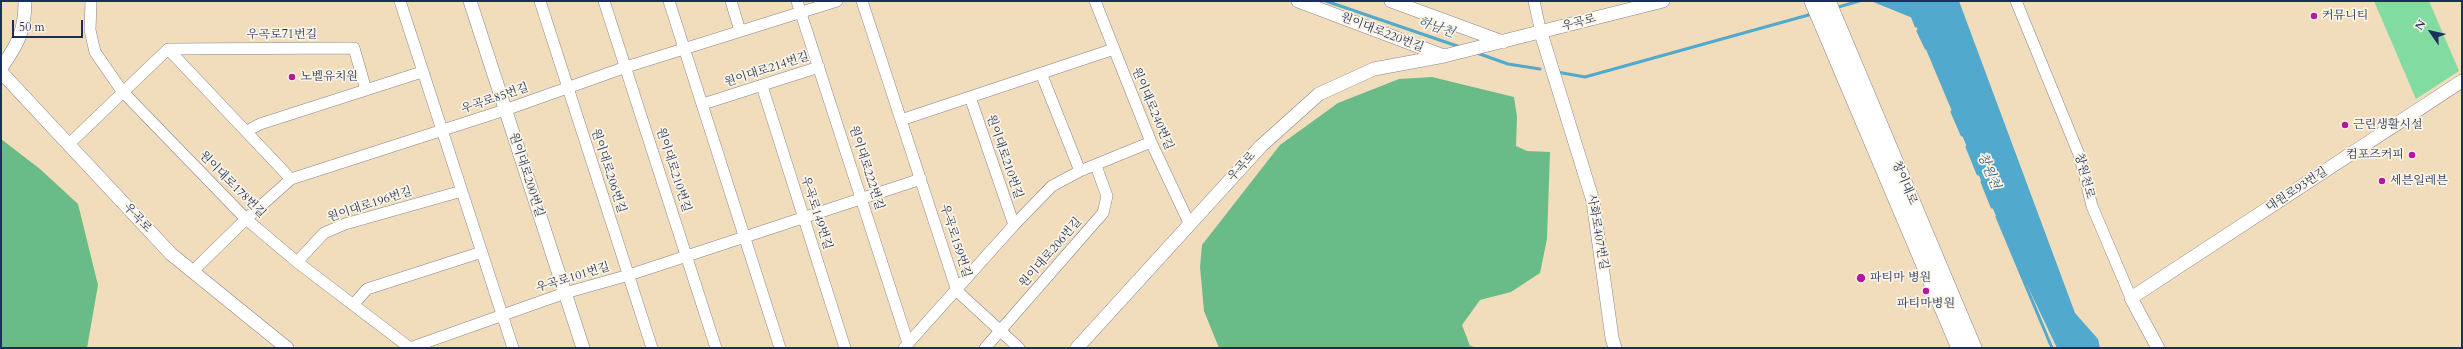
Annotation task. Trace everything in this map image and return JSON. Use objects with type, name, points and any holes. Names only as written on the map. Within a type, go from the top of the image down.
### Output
[{"type":"main road","points":[[1813,1],[1828,22]]},
{"type":"main road","points":[[1827,1],[1828,22]]},
{"type":"main road","name":"창이대로","points":[[1828,22],[1960,348]]},
{"type":"main road","name":"창이대로","points":[[1828,22],[1973,348]]},
{"type":"street","points":[[1,68],[20,38],[25,23],[25,1]]},
{"type":"street","name":"원이대로178번길","points":[[91,1],[90,30],[95,52],[122,91],[246,219],[297,262],[410,348]]},
{"type":"street","points":[[400,1],[422,72],[514,348]]},
{"type":"street","name":"원이대로200번길","points":[[470,1],[583,348]]},
{"type":"street","name":"원이대로206번길","points":[[540,1],[652,348]]},
{"type":"street","name":"원이대로210번길","points":[[604,1],[716,348]]},
{"type":"street","points":[[669,1],[780,348]]},
{"type":"street","points":[[731,1],[740,31]]},
{"type":"street","name":"원이대로222번길","points":[[797,1],[862,199],[906,346]]},
{"type":"street","name":"우곡로85번길","points":[[192,272],[246,219],[291,179],[505,110],[567,87],[837,1]]},
{"type":"street","name":"우곡로159번길","points":[[862,1],[957,291],[1019,348]]},
{"type":"street","name":"원이대로240번길","points":[[1095,1],[1151,142],[1190,225]]},
{"type":"street","name":"원이대로220번길","points":[[1298,1],[1448,55]]},
{"type":"street","points":[[1391,1],[1499,43]]},
{"type":"street","points":[[1534,1],[1541,33]]},
{"type":"street","name":"우곡로","points":[[1077,348],[1262,146],[1319,94],[1374,69],[1448,55],[1499,43],[1663,1]]},
{"type":"street","name":"창원천로","points":[[2016,1],[2080,158],[2092,206],[2131,298],[2158,348]]},
{"type":"street","name":"사화로407번길","points":[[1541,33],[1593,200],[1612,338],[1615,348]]},
{"type":"street","name":"우곡로71번길","points":[[168,49],[354,48],[366,90]]},
{"type":"street","points":[[68,145],[122,91],[168,49],[291,179]]},
{"type":"street","points":[[901,120],[1114,49]]},
{"type":"street","name":"원이대로214번길","points":[[703,104],[819,67]]},
{"type":"street","name":"원이대로214번길","points":[[703,104],[819,67]]},
{"type":"street","name":"우곡로","points":[[1,72],[171,254],[287,348]]},
{"type":"street","points":[[247,131],[260,124],[422,72]]},
{"type":"street","points":[[1041,74],[1080,171]]},
{"type":"street","name":"대원로93번길","points":[[2131,298],[2462,81]]},
{"type":"street","name":"우곡로149번길","points":[[762,86],[845,348]]},
{"type":"street","name":"원이대로210번길","points":[[970,97],[1014,225]]},
{"type":"street","name":"원이대로210번길","points":[[906,346],[957,291],[1014,225],[1052,186],[1080,171],[1096,166],[1151,142]]},
{"type":"street","name":"원이대로206번길","points":[[985,348],[1103,213],[1107,196],[1096,166]]},
{"type":"street","name":"우곡로101번길","points":[[410,348],[565,293],[629,275],[686,254],[804,218],[921,179]]},
{"type":"street","name":"원이대로196번길","points":[[297,262],[324,233],[344,224],[462,190]]},
{"type":"street","points":[[354,304],[367,289],[482,252]]},
{"type":"green space","points":[[2374,1],[2429,1],[2459,71],[2416,99]]},
{"type":"green space","points":[[1432,77],[1514,97],[1517,117],[1516,146],[1527,151],[1550,152],[1547,239],[1540,273],[1511,292],[1480,300],[1462,325],[1470,346],[1478,348],[1219,348],[1204,311],[1200,267],[1202,245],[1280,145],[1338,103],[1399,79]]},
{"type":"green space","points":[[1,139],[40,169],[78,204],[98,285],[87,348],[1,348]]},
{"type":"water","points":[[1881,1],[1959,1],[2075,313],[2098,339],[2100,348],[2057,348],[2009,247],[1912,16],[1882,4]]},
{"type":"waterway","name":"하남천","points":[[1326,1],[1460,47]]},
{"type":"waterway","points":[[1835,8],[1859,1]]},
{"type":"waterway","points":[[1875,1],[1912,16]]},
{"type":"waterway","name":"창원천","points":[[1911,13],[1916,26]]},
{"type":"waterway","points":[[1557,72],[1585,77],[1812,14]]},
{"type":"waterway","name":"창원천","points":[[1918,31],[1926,48]]},
{"type":"waterway","name":"하남천","points":[[1477,53],[1508,64],[1540,69]]},
{"type":"waterway","name":"창원천","points":[[1952,112],[1962,135]]},
{"type":"waterway","name":"창원천","points":[[1967,147],[1978,174]]},
{"type":"waterway","name":"창원천","points":[[1982,182],[1992,207]]},
{"type":"waterway","name":"창원천","points":[[1997,217],[2052,348]]},
{"type":"place","name":"커뮤니티","points":[[2314,16]]},
{"type":"place","name":"노벨유치원","points":[[292,77]]},
{"type":"place","name":"근린생활시설","points":[[2345,125]]},
{"type":"place","name":"컴포즈커피","points":[[2412,155]]},
{"type":"place","name":"세븐일레븐","points":[[2382,181]]},
{"type":"place","name":"파티마 병원","points":[[1861,278]]},
{"type":"place","name":"파티마병원","points":[[1926,291]]}]
